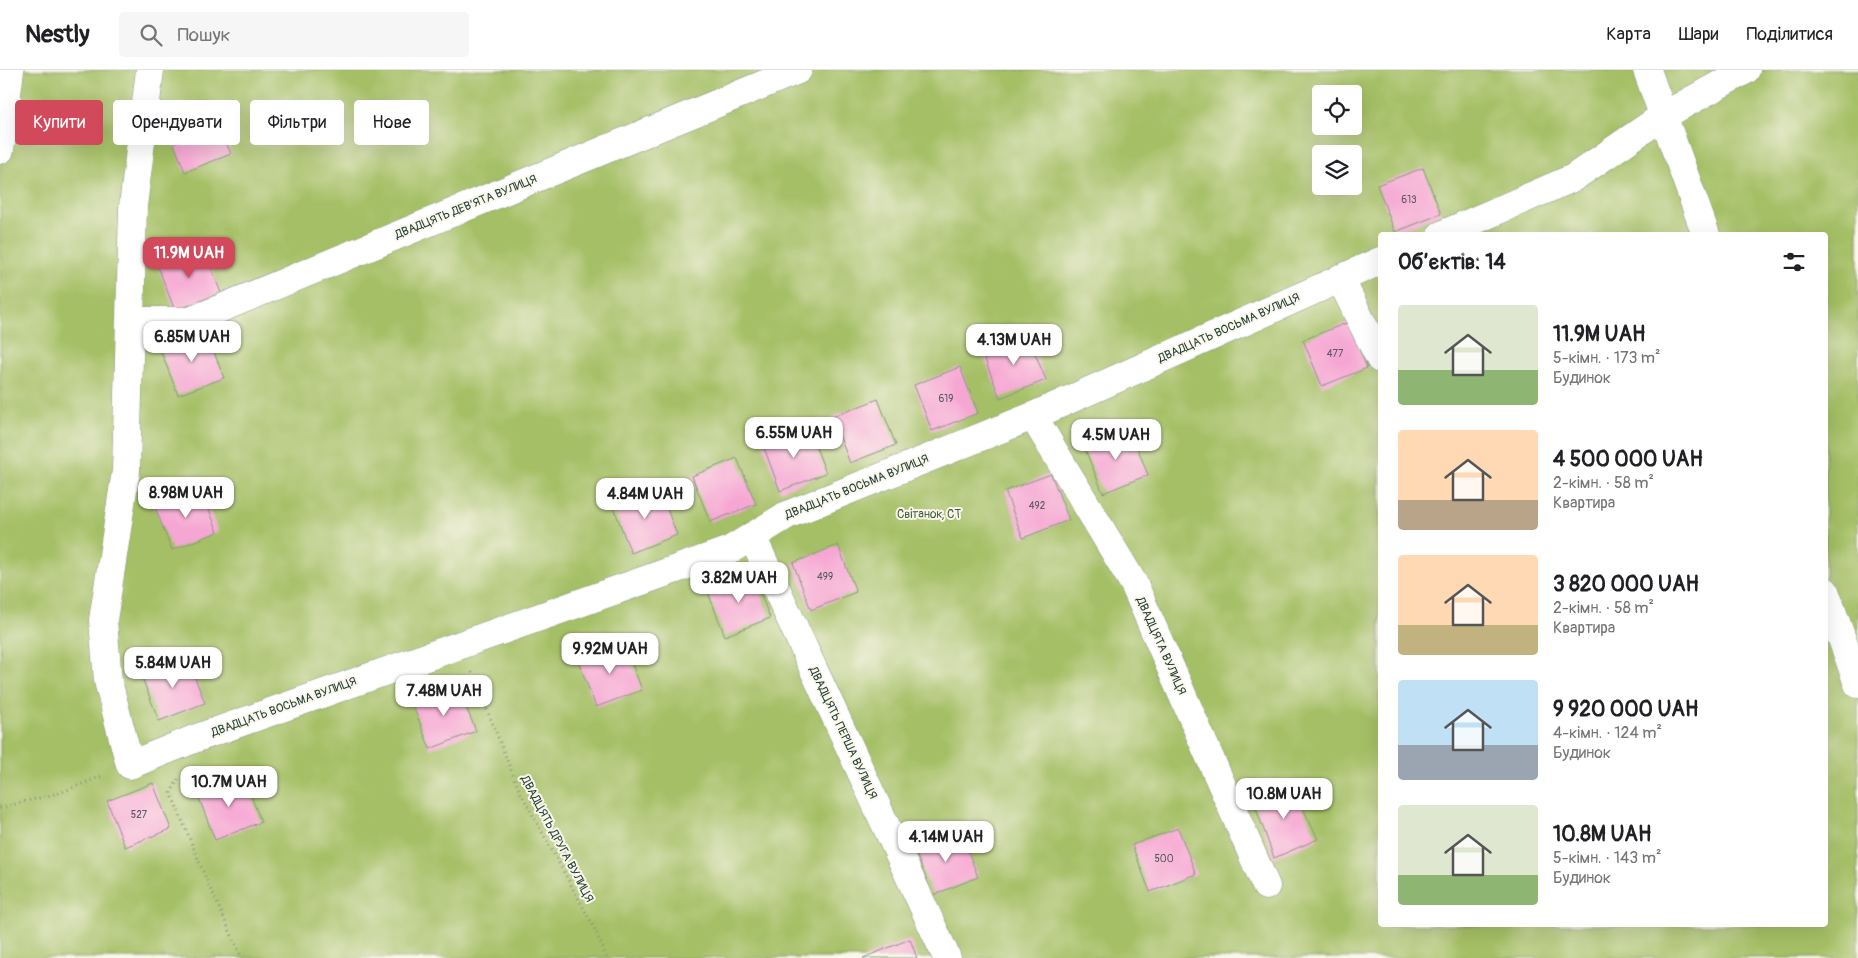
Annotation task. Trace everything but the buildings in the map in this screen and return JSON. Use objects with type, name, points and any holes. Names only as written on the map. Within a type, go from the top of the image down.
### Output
[{"type":"street","points":[[0,150],[10,70]]},
{"type":"street","points":[[130,765],[108,681],[103,620],[126,471],[133,206],[150,70]]},
{"type":"street","name":"ДВАДЦЯТЬ ДЕВ’ЯТА ВУЛИЦЯ","points":[[130,320],[190,321],[798,70]]},
{"type":"street","points":[[1647,70],[1705,232]]},
{"type":"street","points":[[1449,232],[1573,178],[1663,116],[1746,70]]},
{"type":"street","name":"ДВАДЦАТЬ ВОСЬМА ВУЛИЦЯ","points":[[130,765],[194,739],[730,550],[787,514],[1033,416],[1340,278],[1378,263]]},
{"type":"street","points":[[1340,278],[1378,354]]},
{"type":"street","name":"ДВАДЦЯТА ВУЛИЦЯ","points":[[1033,416],[1134,584],[1266,886]]},
{"type":"street","name":"ДВАДЦЯТЬ ПЕРША ВУЛИЦЯ","points":[[752,536],[947,958]]},
{"type":"street","points":[[1828,600],[1858,684]]},
{"type":"path","name":"ДВАДЦЯТЬ ДРУГА ВУЛИЦЯ","points":[[461,644],[519,790],[594,927],[607,958]]},
{"type":"path","points":[[194,739],[172,793],[207,881],[242,958]]},
{"type":"path","points":[[0,808],[62,792],[130,765]]},
{"type":"green space","name":"Світанок, СТ","points":[[0,70],[1858,70],[1858,958],[0,958]]}]
